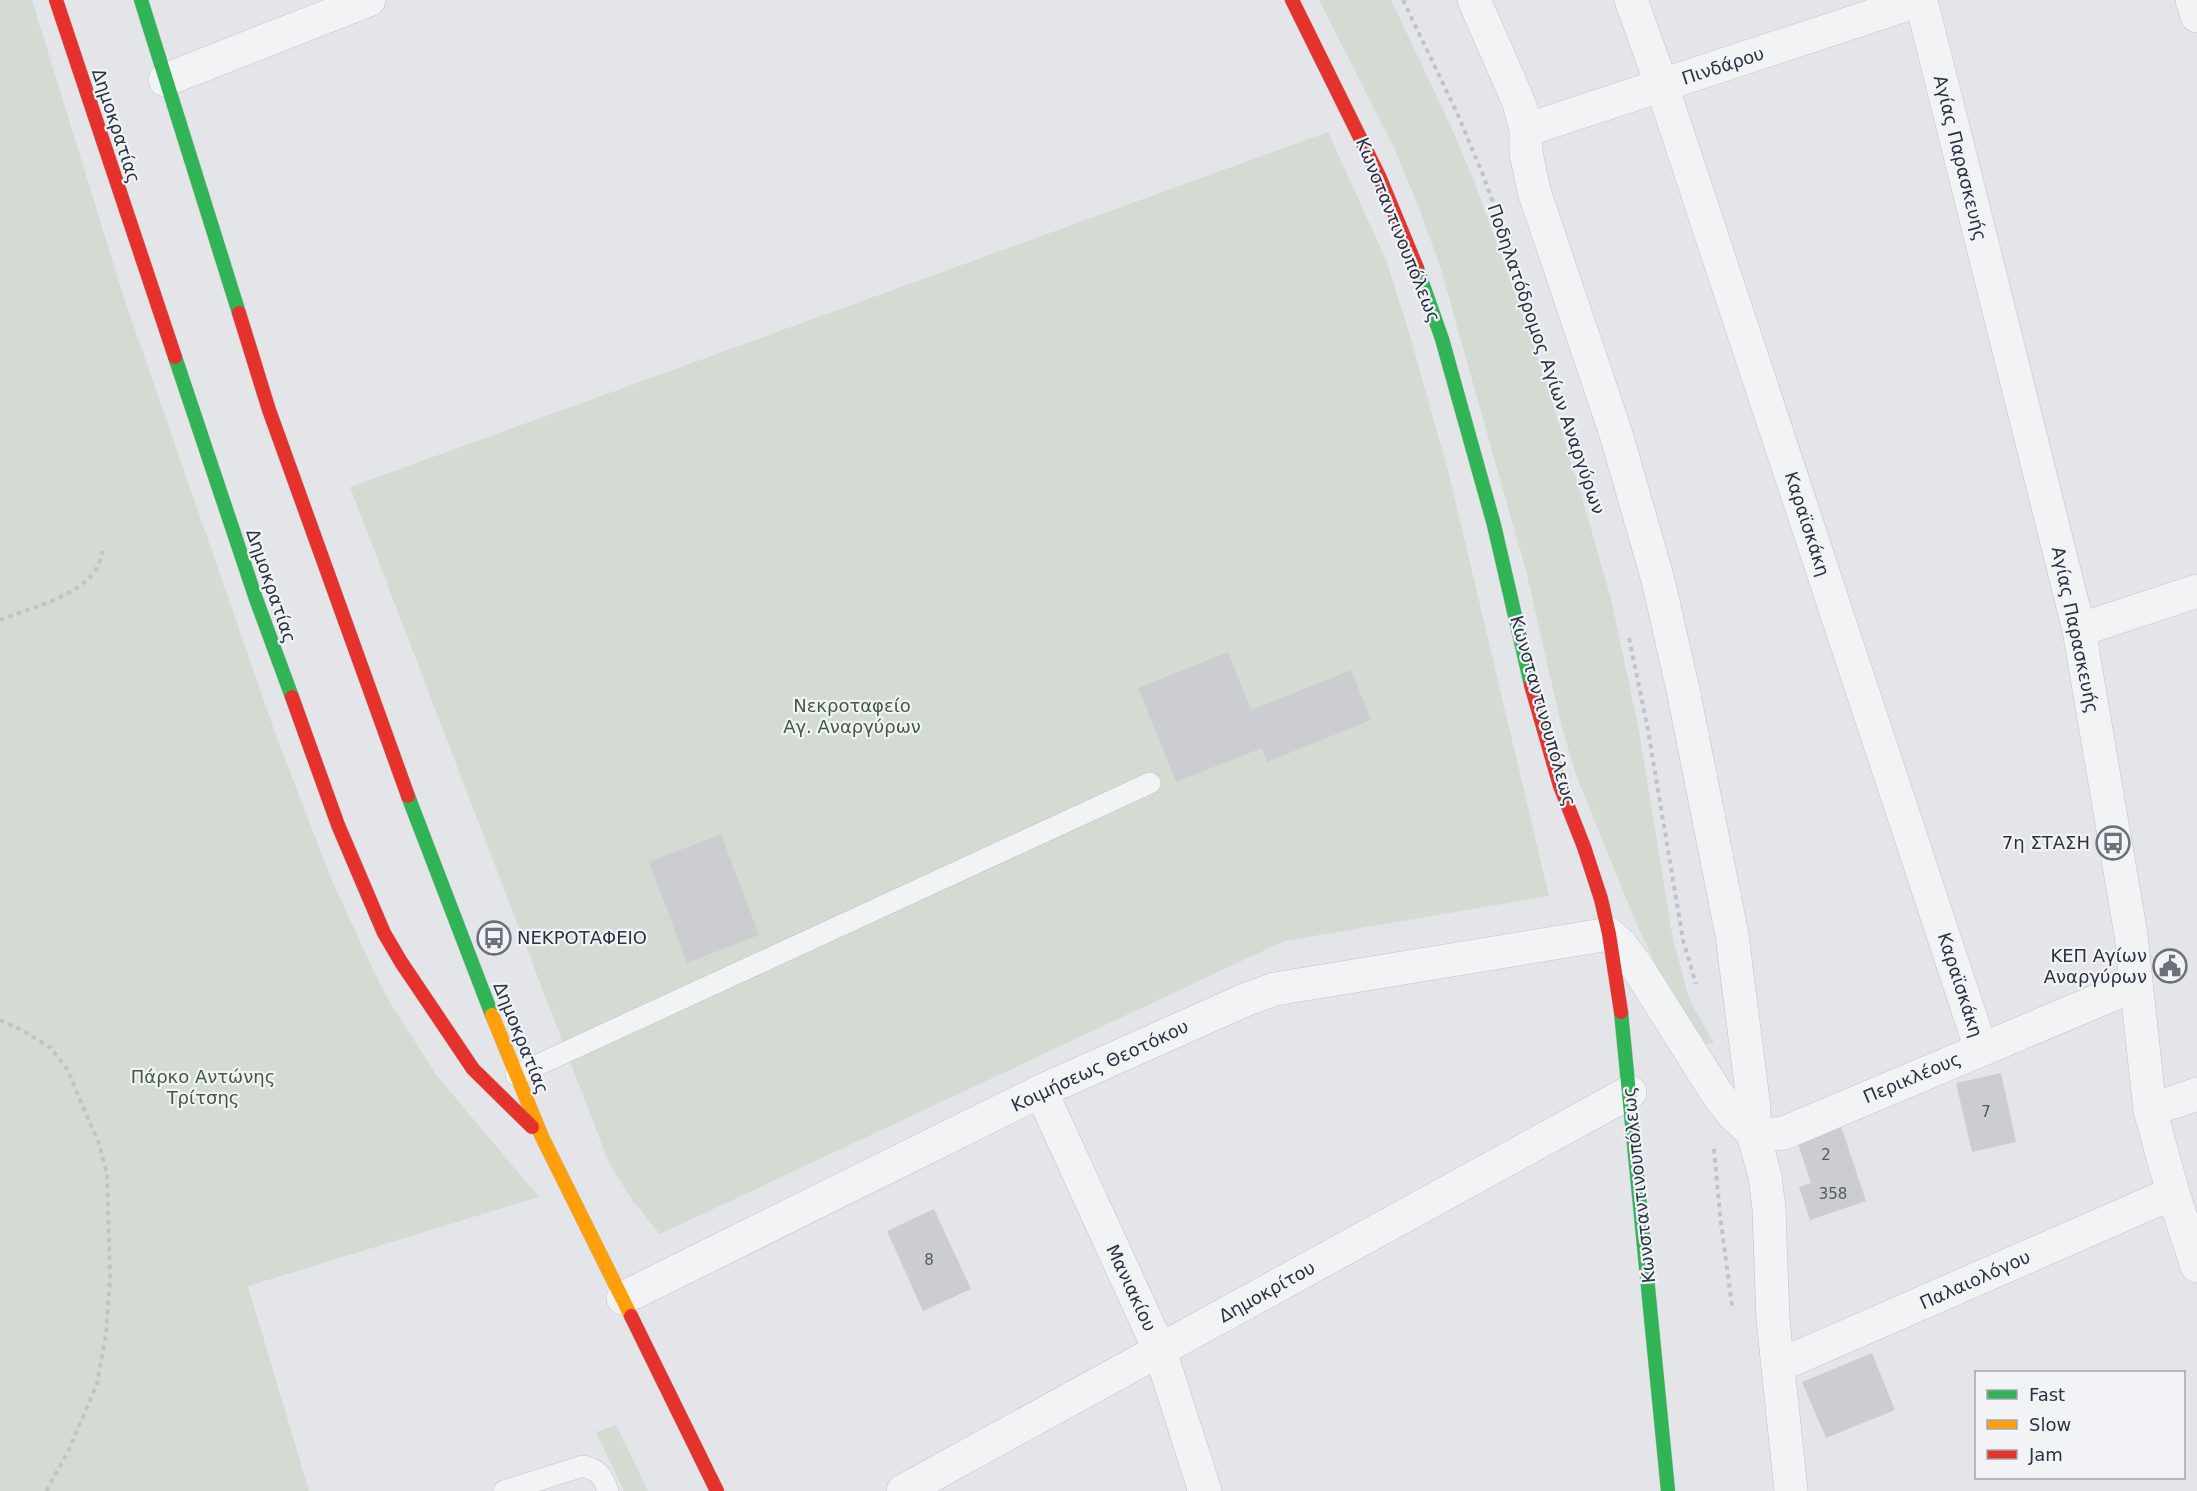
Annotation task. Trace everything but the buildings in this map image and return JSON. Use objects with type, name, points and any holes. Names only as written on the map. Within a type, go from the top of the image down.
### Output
[{"type":"main road","name":"Δημοκρατίας","points":[[56,0],[256,599],[338,825],[364,889],[384,933],[401,962],[473,1069],[542,1137]]},
{"type":"main road","name":"Δημοκρατίας","points":[[141,0],[273,421],[389,746],[466,950],[542,1137],[717,1491]]},
{"type":"main road","name":"Κωνσταντινουπόλεως","points":[[1292,0],[1379,176],[1408,243],[1442,339],[1494,525],[1532,683],[1560,786],[1592,870],[1609,934],[1619,995],[1630,1092],[1668,1491]]},
{"type":"street","points":[[165,80],[369,0]]},
{"type":"street","points":[[1474,0],[1519,103],[1526,130],[1526,153],[1534,191],[1616,434],[1658,580],[1683,690],[1732,935],[1754,1108],[1753,1133],[1765,1176],[1769,1209],[1773,1320],[1791,1491]]},
{"type":"street","name":"Καραϊσκάκη","points":[[1631,0],[1662,86],[1981,1049]]},
{"type":"street","name":"Πινδάρου","points":[[1526,130],[1921,0]]},
{"type":"street","name":"Αγίας Παρασκευής","points":[[1921,0],[2079,630],[2131,935],[2150,1110],[2173,1193],[2197,1266]]},
{"type":"street","points":[[2192,0],[2197,16]]},
{"type":"street","points":[[2079,630],[2197,591]]},
{"type":"street","points":[[1609,934],[1622,945],[1636,965],[1731,1113],[1753,1133]]},
{"type":"street","name":"Κοιμήσεως Θεοτόκου","points":[[623,1298],[1041,1091],[1247,999],[1275,989],[1609,934]]},
{"type":"street","name":"Περικλέους","points":[[1753,1133],[1765,1135],[1784,1133],[2135,985]]},
{"type":"street","name":"Μανιακίου","points":[[1041,1091],[1160,1351],[1205,1491]]},
{"type":"street","name":"Δημοκρίτου","points":[[903,1491],[1630,1092]]},
{"type":"street","points":[[2150,1110],[2197,1094]]},
{"type":"street","name":"Παλαιολόγου","points":[[1778,1366],[2173,1193]]},
{"type":"lane","points":[[516,1075],[1150,783]]},
{"type":"lane","points":[[504,1491],[583,1466],[594,1469],[603,1477],[608,1491]]},
{"type":"path","name":"Ποδηλατόδρομος Αγίων Αναργύρων","points":[[1403,0],[1475,155],[1515,262]]},
{"type":"path","points":[[0,620],[67,593],[83,584],[95,570],[103,551]]},
{"type":"path","points":[[1628,633],[1648,730],[1683,940],[1697,989]]},
{"type":"path","points":[[0,1020],[22,1030],[51,1048],[67,1069],[99,1144],[107,1174],[110,1277],[106,1334],[97,1384],[66,1454],[46,1491]]},
{"type":"green space","name":"Πάρκο Αντώνης Τρίτσης","points":[[0,0],[32,0],[124,298],[278,741],[333,883],[384,993],[437,1076],[539,1197],[248,1286],[309,1491],[0,1491]]},
{"type":"green space","points":[[1319,0],[1391,0],[1473,178],[1540,363],[1612,603],[1639,731],[1673,940],[1690,1001],[1714,1043],[1700,1044],[1670,995],[1637,925],[1576,775],[1561,724],[1527,575],[1440,266],[1396,152]]},
{"type":"green space","name":"Νεκροταφείο Αγ. Αναργύρων","points":[[1328,132],[1386,260],[1408,329],[1448,470],[1549,896],[1284,941],[660,1234],[632,1200],[609,1163],[350,487]]},
{"type":"green space","points":[[616,1425],[648,1491],[624,1491],[596,1432]]},
{"type":"traffic: fast","points":[[141,0],[239,313]]},
{"type":"traffic: fast","points":[[1417,268],[1442,339],[1494,525],[1531,685]]},
{"type":"traffic: fast","points":[[175,357],[256,599],[292,697]]},
{"type":"traffic: fast","points":[[408,796],[492,1015]]},
{"type":"traffic: fast","points":[[1621,1012],[1668,1491]]},
{"type":"traffic: slow","points":[[492,1015],[542,1137],[631,1316]]},
{"type":"traffic: jam","points":[[56,0],[175,357]]},
{"type":"traffic: jam","points":[[1292,0],[1379,176],[1417,268]]},
{"type":"traffic: jam","points":[[239,313],[269,410],[408,796]]},
{"type":"traffic: jam","points":[[1531,685],[1560,786],[1601,899],[1621,1012]]},
{"type":"traffic: jam","points":[[292,697],[338,825],[384,933],[473,1069],[532,1127]]},
{"type":"traffic: jam","points":[[631,1316],[717,1491]]},
{"type":"place","name":"7η ΣΤΑΣΗ","points":[[2113,843]]},
{"type":"place","name":"ΝΕΚΡΟΤΑΦΕΙΟ","points":[[494,938]]},
{"type":"place","name":"ΚΕΠ Αγίων Αναργύρων","points":[[2170,966]]}]
